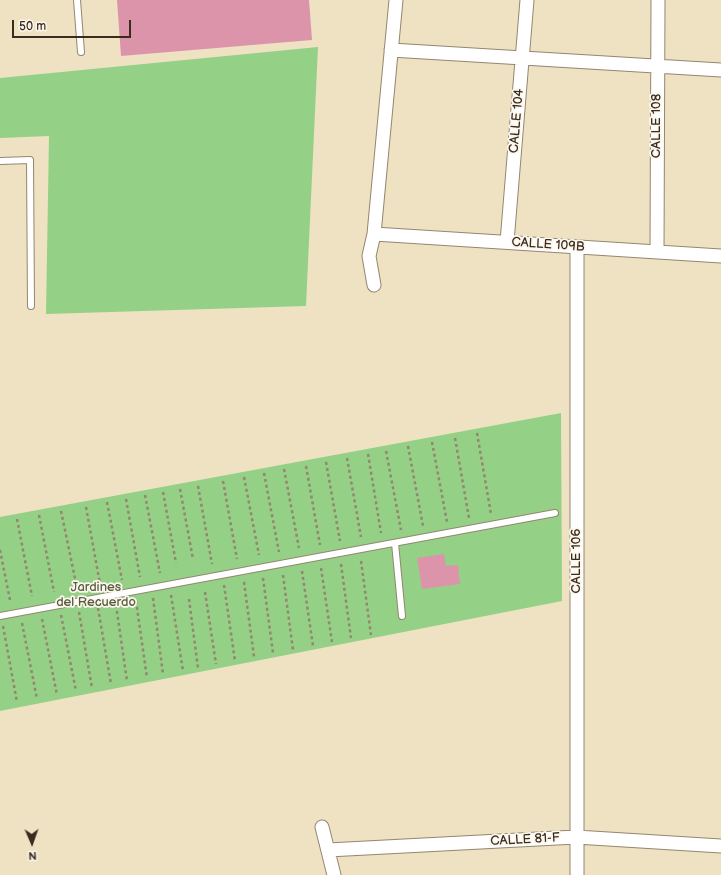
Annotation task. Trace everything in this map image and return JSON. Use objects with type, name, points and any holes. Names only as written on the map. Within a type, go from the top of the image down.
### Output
[{"type":"street","points":[[374,285],[369,256],[374,234],[396,0]]},
{"type":"street","name":"CALLE 104","points":[[507,242],[527,0]]},
{"type":"street","name":"CALLE 108","points":[[657,252],[658,0]]},
{"type":"street","points":[[391,50],[721,70]]},
{"type":"street","name":"CALLE 109B","points":[[374,234],[721,256]]},
{"type":"street","name":"CALLE 106","points":[[577,247],[577,875]]},
{"type":"street","points":[[322,827],[334,875]]},
{"type":"street","name":"CALLE 81-F","points":[[328,850],[576,837],[721,846]]},
{"type":"lane","points":[[77,0],[81,52]]},
{"type":"lane","points":[[0,161],[30,160],[31,306]]},
{"type":"lane","points":[[0,616],[555,513]]},
{"type":"lane","points":[[395,543],[402,616]]},
{"type":"path","points":[[478,433],[491,514]]},
{"type":"path","points":[[455,438],[469,518]]},
{"type":"path","points":[[432,442],[447,522]]},
{"type":"path","points":[[408,446],[423,526]]},
{"type":"path","points":[[386,451],[401,530]]},
{"type":"path","points":[[368,454],[381,534]]},
{"type":"path","points":[[347,458],[361,537]]},
{"type":"path","points":[[326,462],[340,541]]},
{"type":"path","points":[[306,466],[320,545]]},
{"type":"path","points":[[284,469],[299,548]]},
{"type":"path","points":[[264,473],[279,552]]},
{"type":"path","points":[[244,477],[260,555]]},
{"type":"path","points":[[222,481],[237,559]]},
{"type":"path","points":[[198,486],[212,564]]},
{"type":"path","points":[[180,489],[192,559]]},
{"type":"path","points":[[163,492],[176,563]]},
{"type":"path","points":[[145,495],[160,573]]},
{"type":"path","points":[[126,499],[140,577]]},
{"type":"path","points":[[107,502],[122,580]]},
{"type":"path","points":[[86,507],[100,584]]},
{"type":"path","points":[[61,511],[76,588]]},
{"type":"path","points":[[39,515],[54,592]]},
{"type":"path","points":[[17,519],[32,596]]},
{"type":"path","points":[[0,550],[10,600]]},
{"type":"path","points":[[361,560],[371,635]]},
{"type":"path","points":[[342,564],[352,638]]},
{"type":"path","points":[[321,568],[332,642]]},
{"type":"path","points":[[302,571],[313,646]]},
{"type":"path","points":[[283,575],[293,650]]},
{"type":"path","points":[[263,578],[273,653]]},
{"type":"path","points":[[244,582],[254,657]]},
{"type":"path","points":[[224,585],[235,661]]},
{"type":"path","points":[[205,592],[216,664]]},
{"type":"path","points":[[170,595],[183,671]]},
{"type":"path","points":[[153,598],[163,674]]},
{"type":"path","points":[[188,599],[198,668]]},
{"type":"path","points":[[136,601],[147,678]]},
{"type":"path","points":[[116,605],[127,681]]},
{"type":"path","points":[[98,608],[111,684]]},
{"type":"path","points":[[79,612],[92,688]]},
{"type":"path","points":[[61,615],[76,691]]},
{"type":"path","points":[[42,619],[57,695]]},
{"type":"path","points":[[22,622],[37,699]]},
{"type":"path","points":[[3,626],[17,702]]},
{"type":"green space","points":[[318,47],[306,306],[46,314],[49,136],[0,138],[0,78]]},
{"type":"green space","name":"Jardines del Recuerdo","points":[[561,413],[562,601],[0,711],[0,517]]},
{"type":"building","points":[[117,0],[309,0],[312,40],[121,56]]},
{"type":"building","points":[[444,554],[446,566],[458,565],[460,584],[422,589],[417,558]]}]
